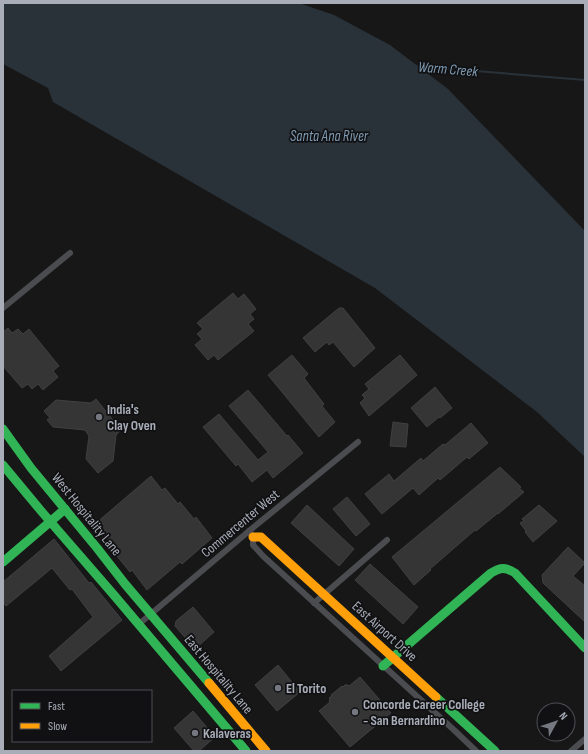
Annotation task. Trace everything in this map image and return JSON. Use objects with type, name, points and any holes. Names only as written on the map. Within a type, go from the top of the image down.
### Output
[{"type":"main road","name":"West Hospitality Lane","points":[[3,429],[31,468],[150,614]]},
{"type":"main road","points":[[3,465],[50,522],[139,624]]},
{"type":"main road","points":[[3,562],[65,509]]},
{"type":"main road","name":"East Airport Drive","points":[[251,534],[261,537],[495,751]]},
{"type":"main road","points":[[383,666],[491,573],[497,569],[505,568],[515,573],[585,648]]},
{"type":"main road","name":"East Hospitality Lane","points":[[150,614],[266,751]]},
{"type":"main road","name":"East Hospitality Lane","points":[[139,624],[245,750]]},
{"type":"street","points":[[3,308],[70,253]]},
{"type":"street","name":"Commercenter West","points":[[139,624],[251,534],[358,442]]},
{"type":"street","name":"East Airport Drive","points":[[251,534],[253,545],[314,603],[476,751]]},
{"type":"street","points":[[314,603],[387,540]]},
{"type":"street","points":[[571,751],[585,739]]},
{"type":"water","name":"Santa Ana River","points":[[3,3],[299,3],[334,15],[390,45],[448,89],[585,231],[585,457],[537,412],[375,288],[53,102],[48,88],[3,64]]},
{"type":"building","points":[[233,293],[238,299],[244,294],[256,309],[250,314],[254,319],[248,324],[254,331],[218,360],[214,355],[208,360],[195,345],[202,339],[197,334],[203,329],[197,323]]},
{"type":"building","points":[[339,308],[343,308],[375,348],[354,367],[333,342],[329,345],[327,342],[315,352],[303,338]]},
{"type":"building","points":[[8,328],[12,333],[18,329],[23,334],[29,329],[59,366],[53,371],[58,377],[43,390],[38,384],[32,389],[28,384],[22,388],[3,366],[3,332]]},
{"type":"building","points":[[292,355],[308,374],[304,378],[324,404],[322,406],[335,422],[319,437],[268,375]]},
{"type":"building","points":[[400,355],[417,375],[369,416],[360,403],[365,398],[362,395],[369,389],[365,384]]},
{"type":"building","points":[[435,387],[452,408],[427,427],[411,408]]},
{"type":"building","points":[[248,390],[303,453],[273,478],[267,470],[252,482],[238,464],[236,466],[203,427],[219,414],[258,460],[268,452],[229,406]]},
{"type":"building","points":[[96,399],[121,430],[116,435],[113,461],[98,473],[86,459],[89,436],[85,430],[53,427],[47,420],[50,418],[44,411],[56,400],[91,403]]},
{"type":"building","points":[[393,422],[408,424],[406,447],[390,446]]},
{"type":"building","points":[[471,423],[488,443],[469,459],[467,457],[440,480],[438,478],[419,495],[413,488],[382,514],[365,494],[389,474],[394,481],[421,458],[423,461]]},
{"type":"building","points":[[500,467],[521,487],[519,488],[524,492],[498,514],[476,531],[475,530],[414,585],[392,557]]},
{"type":"building","points":[[151,476],[162,490],[165,488],[178,504],[180,502],[194,519],[196,517],[212,538],[182,564],[180,562],[147,590],[132,570],[130,572],[108,545],[110,542],[95,524]]},
{"type":"building","points":[[347,497],[370,524],[356,536],[333,509]]},
{"type":"building","points":[[307,505],[354,549],[339,566],[291,523]]},
{"type":"building","points":[[539,505],[557,521],[533,542],[520,523],[524,521],[522,519]]},
{"type":"building","points":[[54,539],[89,583],[91,582],[122,620],[61,671],[49,656],[93,617],[72,589],[70,590],[52,568],[6,606],[3,602],[3,582]]},
{"type":"building","points":[[568,547],[585,563],[573,576],[585,586],[585,622],[543,583],[542,575]]},
{"type":"building","points":[[370,564],[418,607],[403,624],[355,580]]},
{"type":"building","points":[[193,607],[214,632],[195,649],[175,626],[176,621]]},
{"type":"building","name":"El Torito","points":[[278,665],[300,692],[277,711],[255,685]]},
{"type":"building","name":"Concorde Career College - San Bernardino","points":[[360,677],[391,713],[350,747],[319,711],[330,702],[329,698],[332,696],[331,695],[346,684],[349,686]]},
{"type":"building","name":"Kalaveras","points":[[193,711],[215,737],[199,751],[194,751],[174,728]]},
{"type":"waterway","name":"Warm Creek","points":[[415,66],[585,80]]},
{"type":"traffic: fast","points":[[3,429],[31,468],[125,584],[209,683]]},
{"type":"traffic: fast","points":[[3,465],[246,751]]},
{"type":"traffic: fast","points":[[3,562],[65,509]]},
{"type":"traffic: fast","points":[[383,666],[491,573],[503,568],[515,573],[585,648]]},
{"type":"traffic: fast","points":[[436,697],[495,751]]},
{"type":"traffic: slow","points":[[253,537],[261,537],[436,697]]},
{"type":"traffic: slow","points":[[209,683],[266,751]]},
{"type":"place","name":"India's Clay Oven","points":[[99,417]]},
{"type":"place","name":"El Torito","points":[[278,688]]},
{"type":"place","name":"Concorde Career College - San Bernardino","points":[[355,712]]},
{"type":"place","name":"Kalaveras","points":[[195,733]]}]
